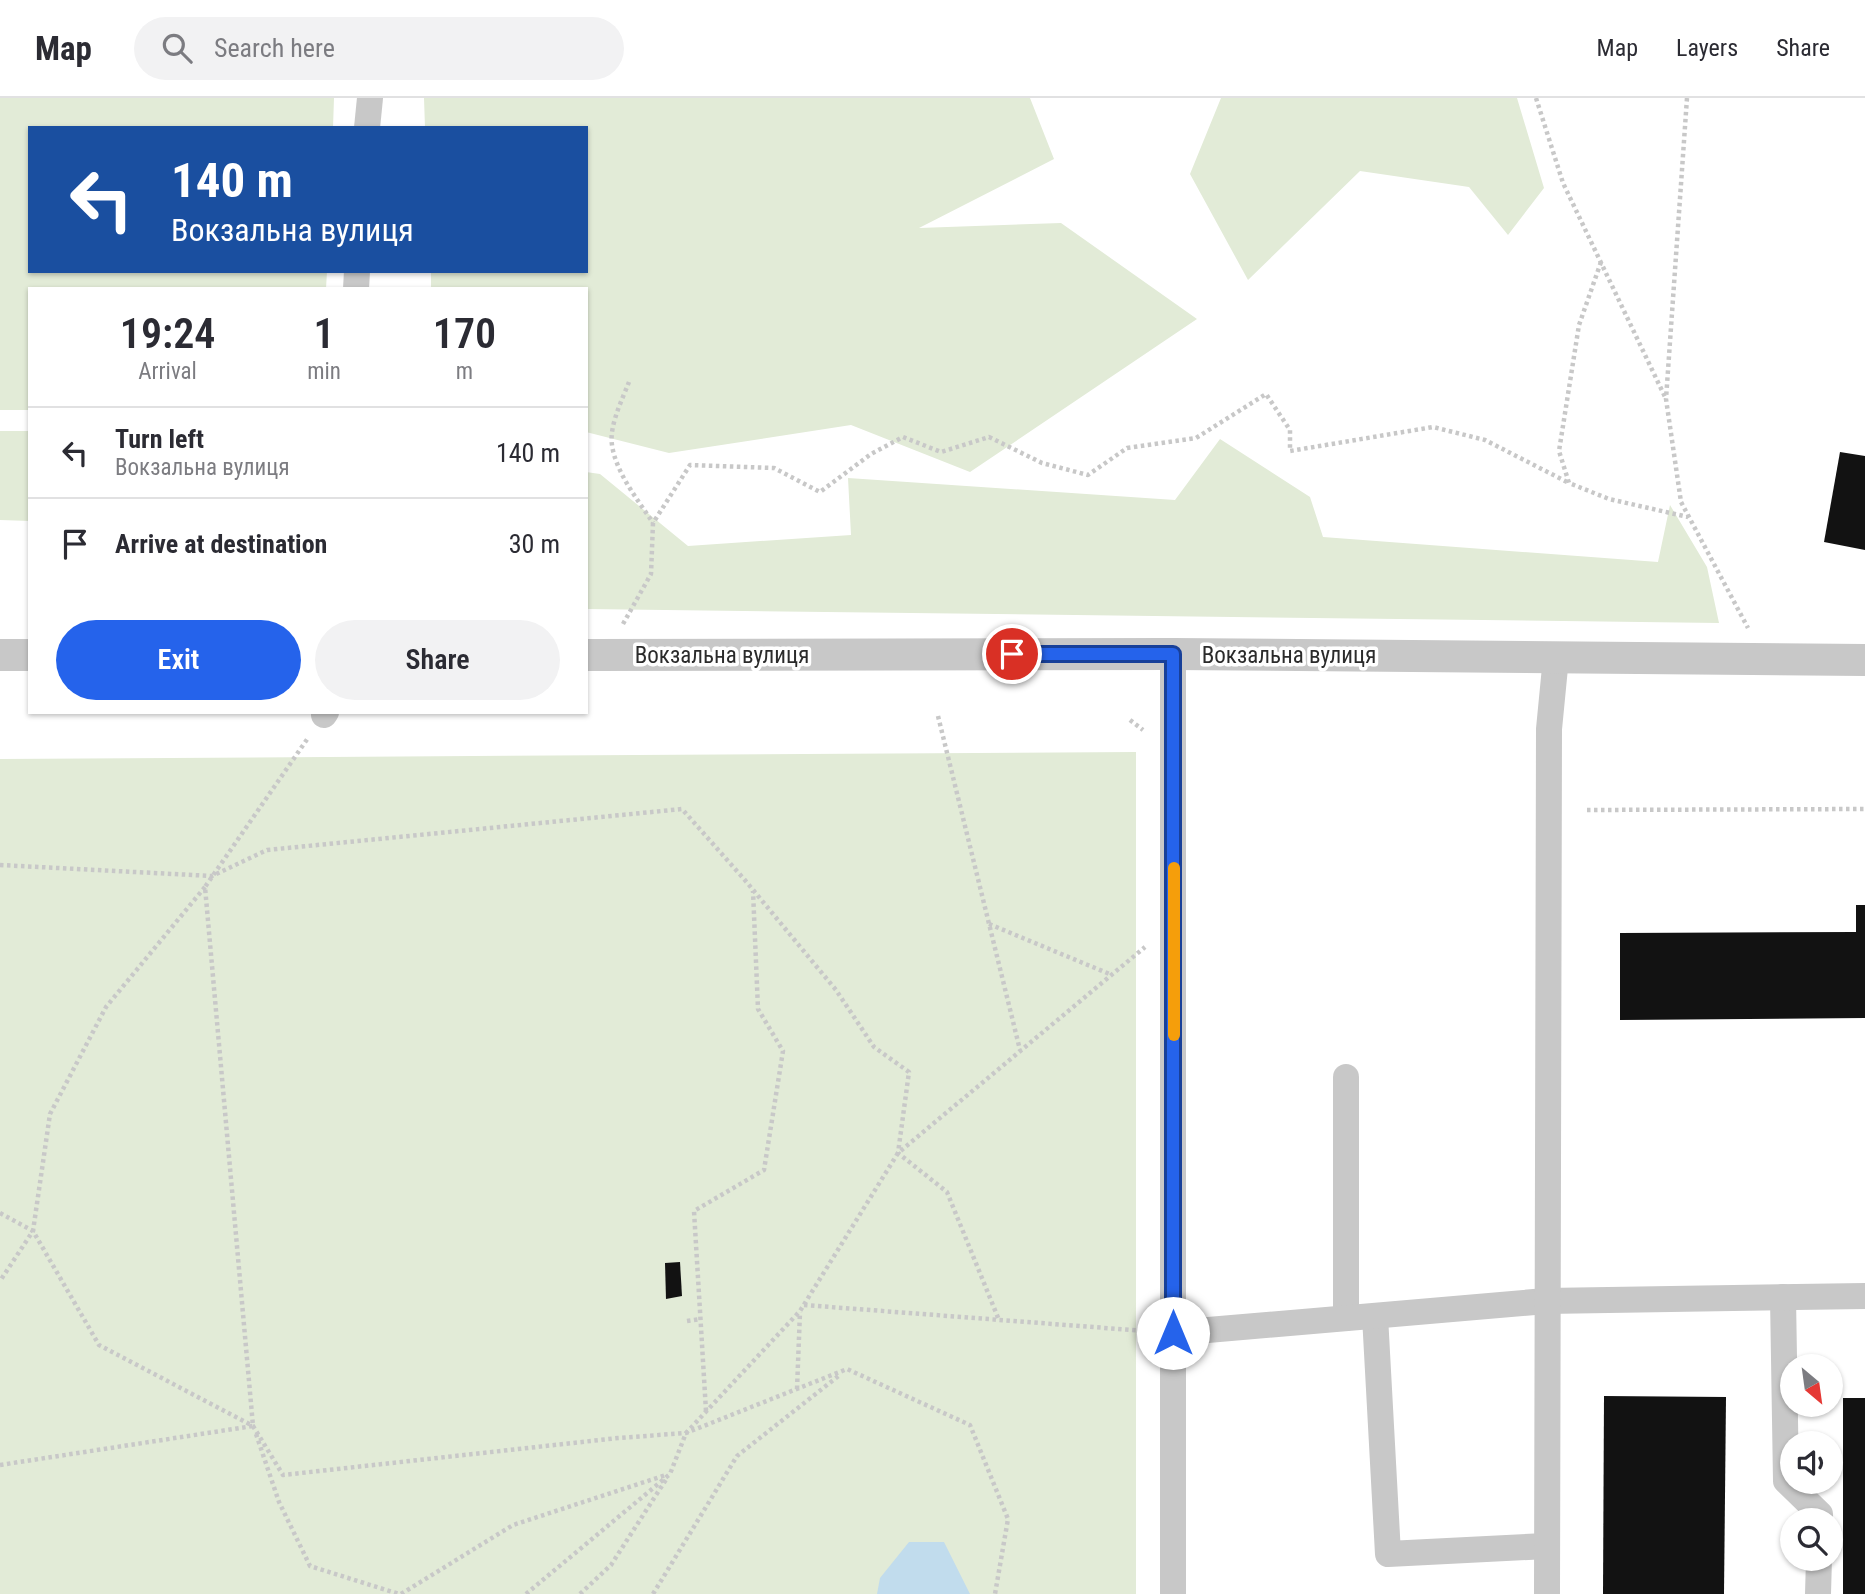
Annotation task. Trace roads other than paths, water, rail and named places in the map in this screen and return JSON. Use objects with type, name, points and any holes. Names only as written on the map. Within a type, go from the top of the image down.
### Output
[{"type":"street","points":[[368,126],[370,98]]},
{"type":"street","points":[[1173,654],[1173,1594]]},
{"type":"street","name":"Вокзальна вулиця","points":[[598,655],[1173,654],[1865,660]]},
{"type":"street","points":[[0,655],[28,655]]},
{"type":"street","points":[[1546,1594],[1549,729],[1556,657]]},
{"type":"street","points":[[1346,1077],[1346,1318]]},
{"type":"street","points":[[1173,1333],[1546,1301],[1865,1296]]},
{"type":"street","points":[[1783,1297],[1786,1481],[1814,1508]]},
{"type":"street","points":[[1375,1316],[1388,1554],[1546,1546]]},
{"type":"street","points":[[1818,1594],[1819,1571]]},
{"type":"water","points":[[909,1542],[944,1542],[970,1594],[877,1594],[880,1578]]}]
